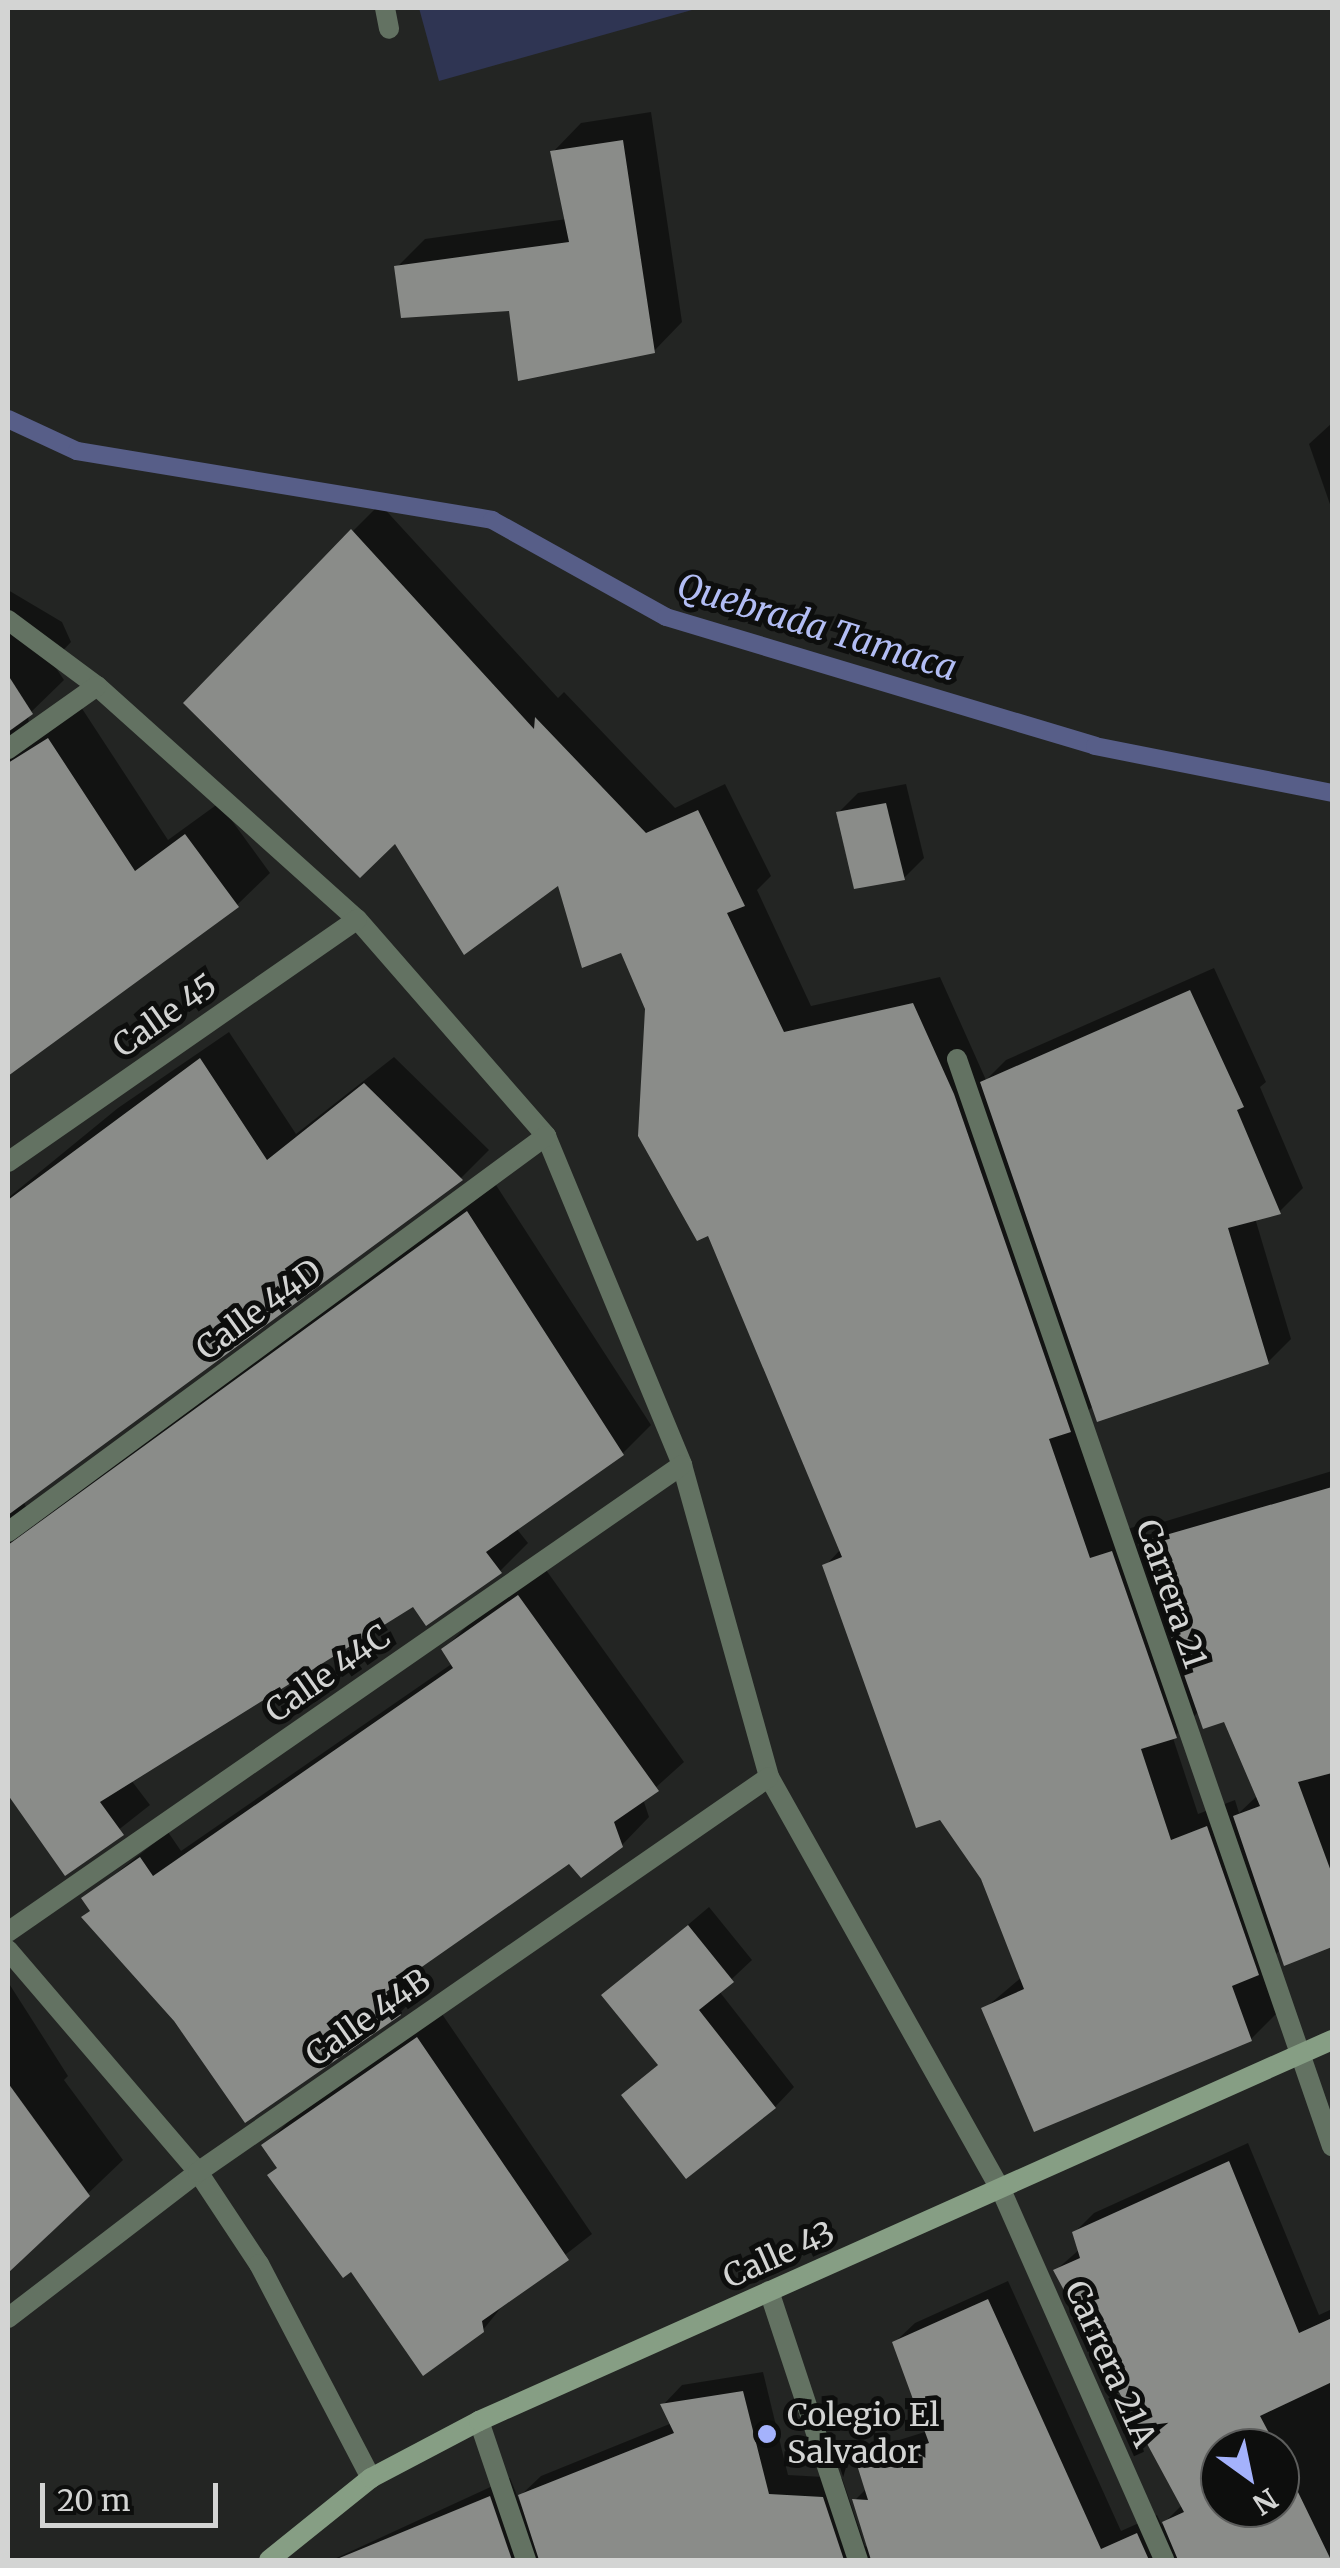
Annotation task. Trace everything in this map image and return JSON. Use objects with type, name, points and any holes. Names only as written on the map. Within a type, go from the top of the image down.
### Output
[{"type":"street","points":[[385,8],[390,29]]},
{"type":"street","name":"Carrera 21A","points":[[8,620],[97,686],[357,919],[546,1136],[682,1465],[769,1777],[1002,2192],[1164,2560]]},
{"type":"street","points":[[8,749],[97,686]]},
{"type":"street","name":"Calle 45","points":[[8,1162],[357,919]]},
{"type":"street","name":"Carrera 21","points":[[957,1059],[1298,2058],[1332,2146]]},
{"type":"street","name":"Calle 44D","points":[[8,1532],[546,1136]]},
{"type":"street","name":"Calle 44C","points":[[8,1932],[682,1465]]},
{"type":"street","name":"Calle 44B","points":[[8,2318],[198,2172],[769,1777]]},
{"type":"street","points":[[8,1950],[198,2172],[259,2264],[372,2478]]},
{"type":"street","name":"Calle 43","points":[[269,2560],[372,2478],[479,2421],[1002,2192],[1332,2040]]},
{"type":"street","points":[[770,2291],[858,2560]]},
{"type":"street","points":[[479,2421],[526,2560]]},
{"type":"shaded area","points":[[419,8],[699,8],[439,81]]},
{"type":"building","points":[[623,140],[655,353],[518,381],[509,311],[401,318],[394,266],[569,242],[550,151]]},
{"type":"building","points":[[351,529],[534,729],[535,717],[646,833],[698,810],[745,906],[727,913],[784,1032],[913,1003],[954,1094],[1071,1432],[1049,1439],[1090,1558],[1112,1551],[1177,1738],[1141,1749],[1171,1840],[1207,1826],[1259,1975],[1232,1986],[1252,2041],[1034,2132],[981,2008],[1024,1989],[981,1879],[940,1820],[916,1828],[822,1565],[842,1557],[708,1236],[697,1241],[638,1136],[645,1009],[621,953],[582,968],[558,886],[464,955],[395,844],[360,878],[183,703]]},
{"type":"building","points":[[8,675],[33,714],[8,732]]},
{"type":"building","points":[[48,738],[135,871],[185,834],[239,907],[8,1076],[8,763]]},
{"type":"building","points":[[886,803],[905,880],[854,889],[836,812]]},
{"type":"building","points":[[1190,990],[1244,1107],[1237,1110],[1281,1214],[1228,1228],[1269,1364],[1097,1422],[980,1082]]},
{"type":"building","points":[[200,1058],[267,1160],[364,1083],[463,1180],[8,1515],[8,1200]]},
{"type":"building","points":[[467,1211],[624,1455],[486,1552],[502,1573],[426,1626],[413,1607],[100,1802],[124,1835],[65,1876],[8,1795],[8,1545]]},
{"type":"building","points":[[1332,1487],[1332,1773],[1298,1782],[1332,1874],[1332,1947],[1284,1966],[1233,1816],[1260,1806],[1224,1722],[1203,1729],[1138,1543]]},
{"type":"building","points":[[518,1595],[659,1791],[614,1822],[623,1847],[581,1878],[569,1864],[386,1992],[401,2015],[245,2123],[174,2021],[81,1917],[90,1911],[81,1898],[140,1857],[153,1876],[453,1668],[441,1649]]},
{"type":"building","points":[[688,1925],[734,1982],[699,2010],[776,2108],[686,2179],[621,2095],[658,2065],[601,1995]]},
{"type":"building","points":[[417,2037],[569,2260],[482,2321],[484,2332],[423,2376],[351,2272],[343,2278],[267,2175],[277,2168],[261,2145]]},
{"type":"building","points":[[8,2083],[90,2196],[8,2273]]},
{"type":"building","points":[[1229,2161],[1299,2333],[1332,2318],[1332,2382],[1260,2416],[1266,2428],[1200,2428],[1200,2528],[1300,2528],[1300,2496],[1331,2560],[1178,2560],[1162,2522],[1184,2512],[1053,2270],[1080,2258],[1072,2232]]},
{"type":"building","points":[[988,2299],[1101,2549],[1137,2533],[1149,2560],[871,2560],[852,2499],[868,2500],[857,2465],[929,2443],[892,2342]]},
{"type":"building","points":[[743,2391],[769,2494],[823,2497],[844,2560],[539,2560],[518,2495],[674,2433],[660,2404]]},
{"type":"building","points":[[490,2496],[512,2560],[337,2560],[337,2559]]},
{"type":"waterway","name":"Quebrada Tamaca","points":[[8,419],[77,451],[492,520],[666,617],[1095,746],[1332,793]]},
{"type":"place","name":"Colegio El Salvador","points":[[767,2434]]}]
